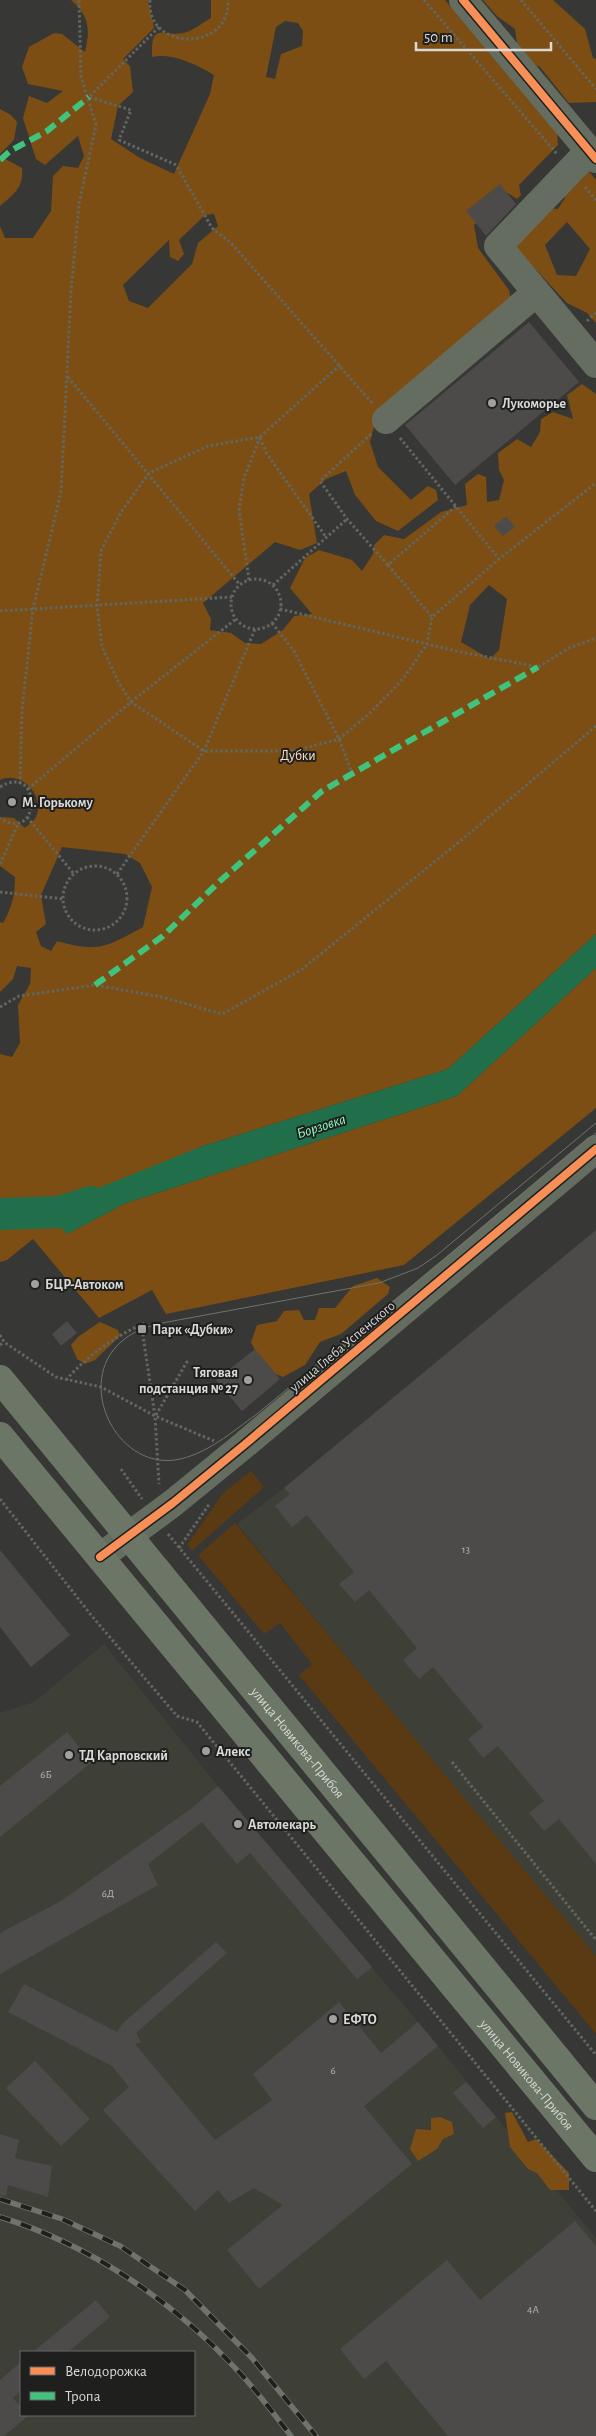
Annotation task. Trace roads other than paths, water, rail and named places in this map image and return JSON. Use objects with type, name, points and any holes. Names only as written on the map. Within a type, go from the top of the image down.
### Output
[{"type":"main road","name":"улица Новикова-Прибоя","points":[[0,1379],[596,2106]]},
{"type":"main road","name":"улица Новикова-Прибоя","points":[[0,1436],[596,2158]]},
{"type":"street","points":[[464,0],[585,160],[498,246],[596,364]]},
{"type":"street","points":[[386,420],[536,292]]},
{"type":"street","name":"улица Глеба Успенского","points":[[100,1557],[244,1445],[596,1149]]},
{"type":"water","points":[[596,934],[596,968],[457,1096],[126,1203],[67,1234],[51,1218],[49,1208],[200,1147],[448,1069]]},
{"type":"waterway","name":"Борзовка","points":[[0,1214],[59,1212],[91,1202]]},
{"type":"tram line","points":[[596,1123],[437,1255],[418,1268],[379,1283],[162,1323],[130,1335],[121,1342],[108,1359],[102,1378],[102,1399],[108,1419],[119,1437],[135,1451],[154,1459],[175,1460],[208,1448],[257,1414],[596,1133]]},
{"type":"railway","points":[[0,2199],[62,2219],[120,2246],[185,2290],[252,2358],[316,2436]]},
{"type":"railway","points":[[0,2217],[67,2243],[98,2260],[159,2299],[187,2322],[238,2371],[291,2436]]},
{"type":"place","name":"Лукоморье","points":[[492,403]]},
{"type":"place","name":"М. Горькому","points":[[12,802]]},
{"type":"place","name":"БЦР-Автоком","points":[[35,1284]]},
{"type":"place","name":"Парк «Дубки»","points":[[142,1329]]},
{"type":"place","name":"Тяговая подстанция № 27","points":[[248,1380]]},
{"type":"place","name":"Алекс","points":[[206,1751]]},
{"type":"place","name":"ТД Карповский","points":[[69,1755]]},
{"type":"place","name":"Автолекарь","points":[[238,1824]]},
{"type":"place","name":"ЕФТО","points":[[333,2019]]},
{"type":"park label","name":"Дубки","points":[[298,755]]}]
